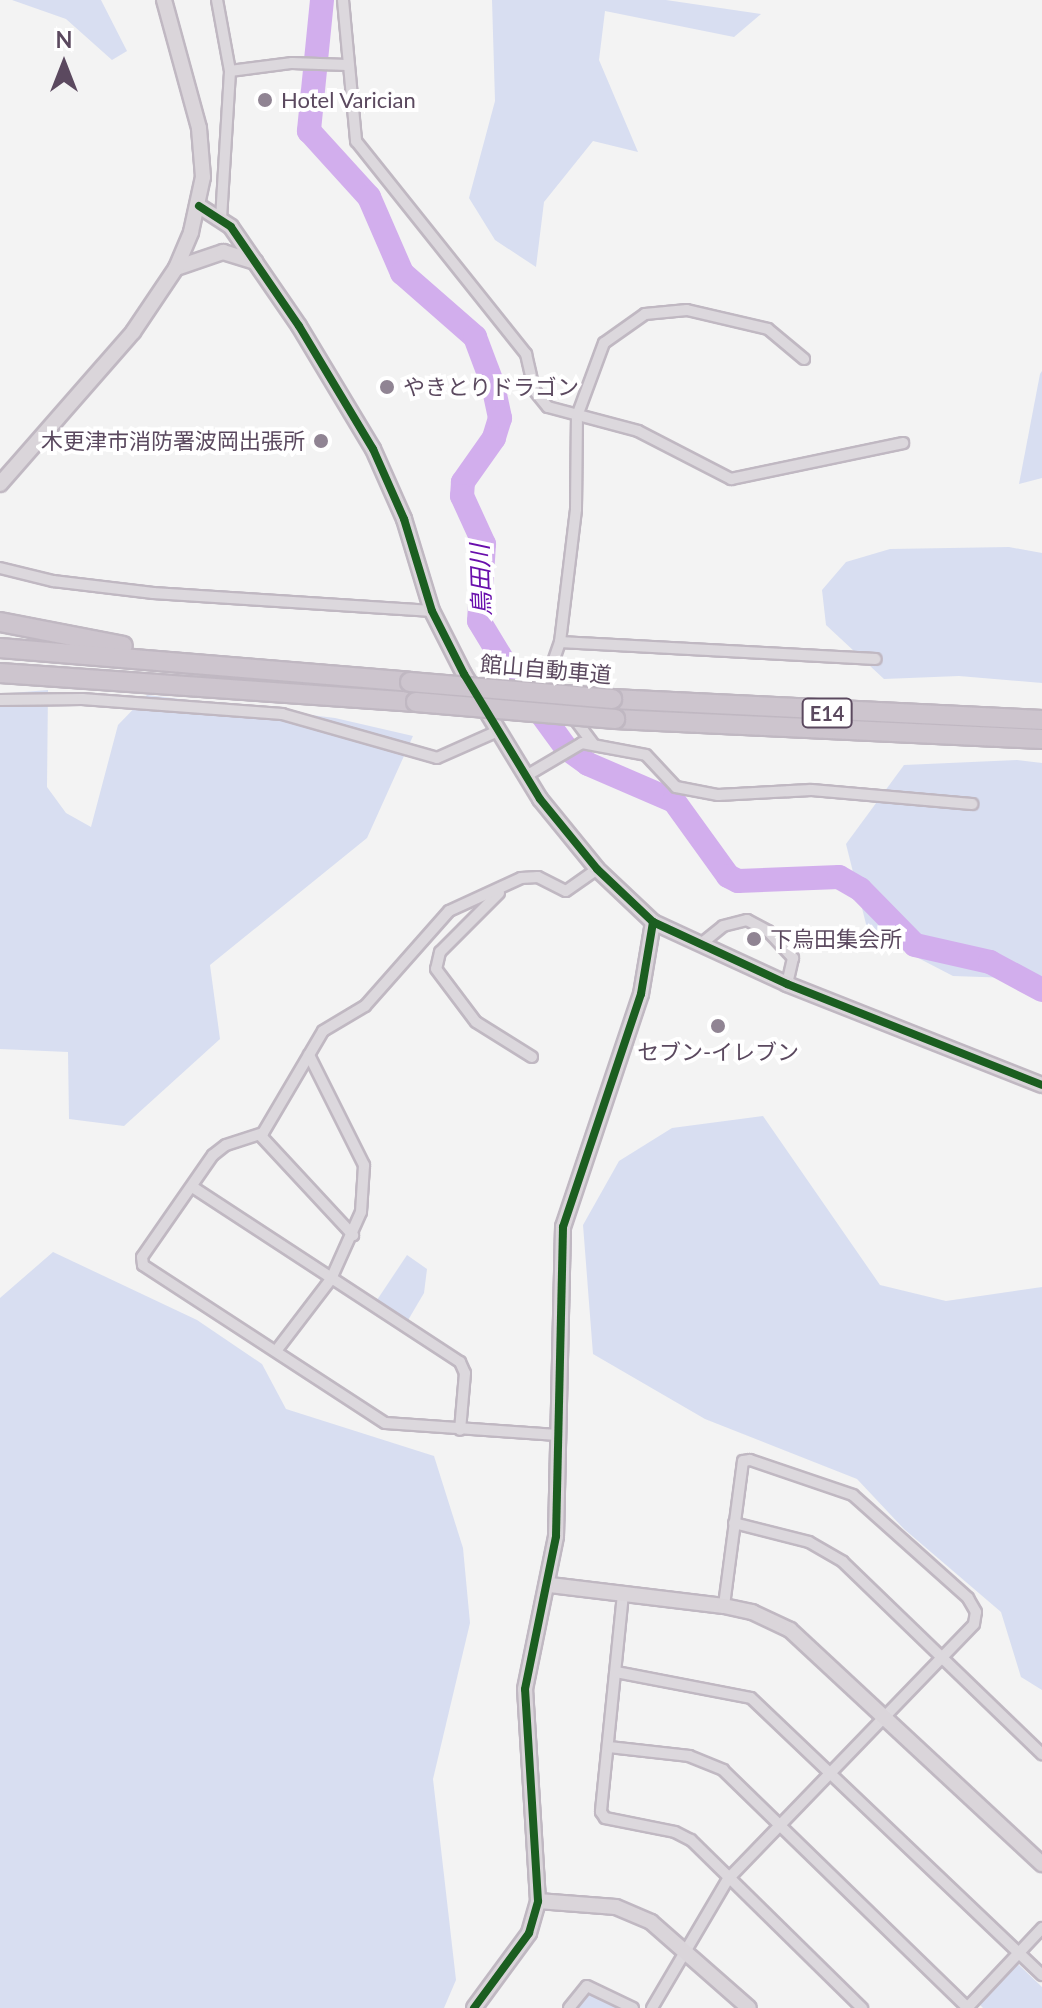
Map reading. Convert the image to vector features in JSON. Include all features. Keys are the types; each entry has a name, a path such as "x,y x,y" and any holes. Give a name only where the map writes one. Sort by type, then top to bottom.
{"highway":[{"path":"0,622 159,652 380,679"},
{"name":"館山自動車道","path":"0,648 612,699 1042,720"},
{"name":"館山自動車道","path":"0,676 416,702 615,719 1042,739"}],"street":[{"path":"0,484 133,332 176,268 199,206 199,128 164,0"},
{"path":"217,0 230,71 221,219"},
{"path":"343,0 343,64 354,131 363,154 526,354 541,398 548,407 638,431 731,479 903,443"},
{"path":"230,71 292,63 343,64"},
{"path":"199,206 221,219 257,262 373,449 404,519 432,611 526,776 597,869 653,922 787,984 1042,1085"},
{"path":"176,268 223,252 257,262"},
{"path":"594,745 552,678 560,642 576,509 577,416 604,343 625,324 663,309 709,312 768,329 804,359"},
{"path":"0,568 53,581 167,594 432,611"},
{"path":"560,642 876,659"},
{"path":"0,700 82,699 282,714 437,758 498,731"},
{"path":"526,776 582,743 646,755 676,787 718,795 811,790 972,804"},
{"path":"557,1435 385,1423 143,1265 171,1210 194,1188 226,1145 260,1135 323,1031 365,1006 449,911 499,891 521,878 538,877 566,891 597,869"},
{"path":"499,891 440,952 436,969 476,1022 532,1057"},
{"path":"701,944 723,926 747,920 768,931 793,958 787,984"},
{"path":"474,2008 529,1933 538,1901 525,1689 550,1585 563,1227 641,994 653,922"},
{"path":"276,1351 331,1279 361,1212 364,1165 309,1055"},
{"path":"260,1135 353,1235"},
{"path":"194,1188 460,1362 465,1373 460,1430"},
{"path":"652,2008 728,1879 974,1624 972,1605 853,1495 743,1461 724,1606"},
{"path":"734,1523 797,1538 843,1562 1042,1754"},
{"path":"550,1585 724,1606 752,1612 790,1630 1042,1864"},
{"path":"623,1594 601,1812 605,1818 675,1832 691,1840 862,2008"},
{"path":"616,1672 751,1698 1042,1975"},
{"path":"609,1747 689,1756 723,1770 967,2008 1042,1928"},
{"path":"538,1901 616,1907 651,1922 686,1947 749,2008"},
{"path":"569,2008 587,1986 633,2008"}],"shaded area":[{"path":"12,0 101,0 127,51 112,60 66,19"},
{"path":"492,0 666,0 761,14 734,37 605,11 599,60 638,152 593,141 544,202 536,267 495,240 469,198 495,101"},
{"path":"1042,371 1042,478 1019,484 1040,374"},
{"path":"1009,547 1042,553 1042,683 959,676 884,679 826,625 822,590 846,562 890,549"},
{"path":"48,690 47,787 66,813 91,827 118,725 147,695 335,718 413,736 367,838 210,965 220,1039 124,1126 69,1119 68,1052 0,1049 0,694"},
{"path":"1017,760 1042,763 1042,979 953,976 868,932 846,844 904,765"},
{"path":"763,1116 880,1285 946,1301 1042,1287 1042,1690 1021,1677 1001,1612 904,1529 857,1479 705,1419 593,1354 583,1225 619,1161 672,1128"},
{"path":"53,1252 197,1320 262,1364 286,1409 434,1456 463,1548 470,1623 433,1779 456,1980 444,2008 0,2008 0,1298"},
{"path":"407,1255 427,1269 424,1293 404,1327 373,1306"},
{"path":"1018,1964 1042,1987 1042,2008 983,2008 979,2004"},
{"path":"587,1986 632,2008 574,2008"}],"waterway":[{"name":"鳥田川","path":"322,0 309,131 369,197 402,273 475,337 493,385 500,418 494,438 463,482 462,496 484,544 479,621 507,667 566,748 588,764 674,801 728,876 738,881 839,877 860,889 915,945 990,962 1042,990"}],"cycle path":[{"path":"199,206 231,227 299,326 373,449 404,519 432,611 464,674 540,799 597,869 653,922 787,984 1042,1085"},
{"path":"474,2008 529,1933 538,1901 525,1689 556,1536 563,1227 641,994 653,922"}],"place":[{"name":"Hotel Varician","path":"265,100"},
{"name":"やきとりドラゴン","path":"387,387"},
{"name":"木更津市消防署波岡出張所","path":"321,441"},
{"name":"下烏田集会所","path":"754,939"},
{"name":"セブン-イレブン","path":"718,1026"}]}
